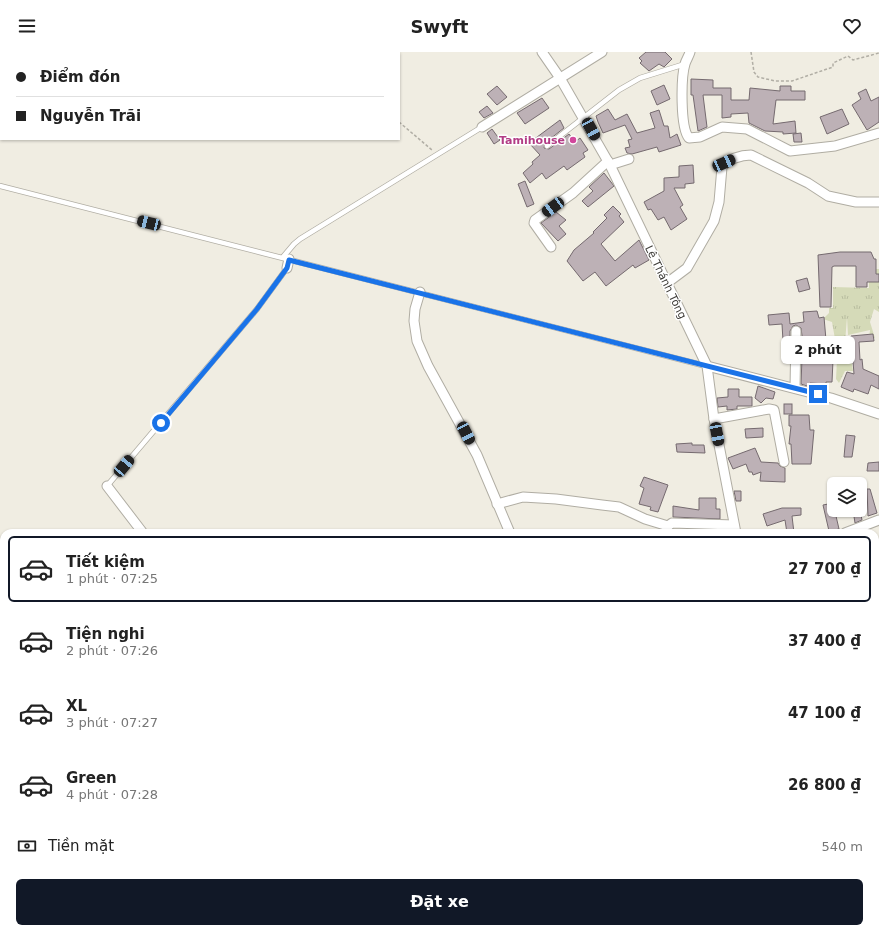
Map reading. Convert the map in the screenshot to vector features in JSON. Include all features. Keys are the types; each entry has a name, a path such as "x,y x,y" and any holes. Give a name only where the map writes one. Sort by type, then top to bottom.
{"street":[{"name":"Lê Thánh Tông","path":"542,52 584,116 609,163 706,366 714,419 735,529"},
{"path":"482,127 602,52"},
{"path":"690,52 685,64 683,101 686,134 689,138 700,137 722,127 747,129 790,151 835,146 879,133"},
{"path":"667,283 687,268 714,221 719,202 722,167 724,163 739,157 752,155 835,198 856,202 879,202"},
{"path":"551,247 534,223 535,220 573,193 609,163 629,159"},
{"path":"420,292 414,321 417,341 428,366 477,455 508,529"},
{"path":"795,388 796,331"},
{"path":"706,366 795,388 879,414"},
{"path":"714,419 769,409 774,410 784,462"},
{"path":"107,486 140,529"},
{"path":"497,504 523,497 619,507 665,529"},
{"path":"855,529 879,520"},
{"path":"668,529 672,523 735,529"},
{"path":"287,933 308,933"}],"lane":[{"path":"547,146 619,90 640,78 685,64"},
{"path":"107,486 257,309 286,262 294,244 436,154 482,127"},
{"path":"0,186 286,262 420,292 706,366"}],"path":[{"path":"751,52 754,72 758,77 775,81 792,81 833,67 833,63 848,56 853,60 879,53"},
{"path":"400,123 436,154"}],"green space":[{"path":"869,269 879,269 879,312 874,309 870,322 875,338 869,339 870,330 848,335 847,317 844,356 851,359 853,371 845,371 839,383 836,379 837,360 831,357 826,341 835,339 832,322 823,319 829,313 829,308 833,308 833,287 869,288"}],"building":[{"path":"646,52 665,52 672,59 664,67 659,64 649,71 640,63 642,61 639,58"},
{"path":"691,79 713,80 713,88 731,88 731,100 749,100 750,88 780,91 780,86 791,86 791,91 805,91 805,100 776,100 773,124 795,121 796,133 783,134 783,132 765,131 749,123 748,113 731,114 731,117 722,118 722,95 703,95 707,127 698,131 693,95 691,95"},
{"path":"664,85 670,99 657,105 651,91"},
{"path":"497,86 507,97 497,105 487,94"},
{"path":"866,89 871,101 879,97 879,122 867,130 852,105 861,99 858,93"},
{"path":"542,98 549,108 525,124 517,113"},
{"path":"487,106 493,113 484,118 479,112"},
{"path":"608,109 615,120 627,114 637,133 655,128 650,113 659,110 664,126 668,126 670,138 677,134 681,145 659,152 657,147 632,154 627,153 625,148 630,147 628,140 632,139 625,125 603,133 598,122 596,116"},
{"path":"842,109 849,124 827,134 820,117"},
{"path":"560,120 564,128 545,143 544,148 549,149 569,134 575,142 580,138 588,150 583,153 585,157 567,170 564,166 546,179 542,173 530,183 523,173 540,155 529,143"},
{"path":"492,129 500,140 494,144 487,133"},
{"path":"801,133 802,142 794,142 793,134"},
{"path":"693,165 694,183 685,184 685,188 674,188 683,205 680,207 687,219 671,230 664,217 658,220 651,209 648,210 644,202 664,191 664,178 679,177 679,166"},
{"path":"604,173 614,186 588,207 582,201 593,191 589,187"},
{"path":"525,181 534,204 527,207 518,184"},
{"path":"613,206 621,214 619,216 624,222 601,244 615,261 639,240 649,260 635,268 633,265 606,286 595,272 583,281 567,261 574,250 594,233 593,232 607,218 604,215"},
{"path":"556,212 566,220 559,226 566,234 558,241 541,223"},
{"path":"840,252 871,252 874,259 876,259 876,274 879,274 879,282 867,282 867,287 856,287 856,266 834,266 832,267 831,307 820,307 818,255"},
{"path":"807,278 810,289 799,292 796,281"},
{"path":"817,311 819,318 824,317 826,340 822,340 825,361 833,360 832,382 826,382 826,384 810,383 810,386 807,386 801,384 802,358 805,358 801,328 796,325 793,326 790,331 790,340 783,341 782,324 769,325 768,315 789,313 790,324 804,322 803,312"},
{"path":"873,334 874,341 859,342 860,360 862,359 863,369 879,376 879,389 871,385 868,394 854,389 853,392 841,387 847,372 854,374 851,336"},
{"path":"758,386 775,392 773,399 766,398 761,403 755,398"},
{"path":"728,389 739,389 739,397 752,397 752,406 737,406 737,409 727,410 727,406 718,407 717,398 728,397"},
{"path":"784,404 792,404 792,414 784,414"},
{"path":"789,415 809,415 810,430 814,430 811,464 792,464 791,444 789,444 791,426 789,426"},
{"path":"763,428 763,437 746,438 745,429"},
{"path":"846,435 855,436 852,457 844,457"},
{"path":"692,443 692,445 704,445 705,453 677,452 676,444"},
{"path":"755,448 761,462 778,463 780,466 785,468 785,482 760,481 761,472 753,475 752,472 749,472 746,464 733,469 728,458"},
{"path":"879,462 879,471 867,471 868,463"},
{"path":"644,477 668,485 658,512 650,510 651,507 639,504 644,488 640,486"},
{"path":"867,489 870,489 877,513 868,516"},
{"path":"734,491 741,491 741,501 736,501"},
{"path":"699,498 716,498 716,509 720,509 720,519 673,517 673,506 699,510"},
{"path":"827,504 827,517 836,517 839,529 829,529 823,505"},
{"path":"782,508 801,508 801,515 792,516 794,529 786,529 785,520 767,526 763,514"},
{"path":"854,517 861,517 862,520 855,523"}],"place":[{"name":"Tamihouse","path":"573,140"}],"route":[{"path":"161,423 257,309 287,268 289,260 818,394"}]}
